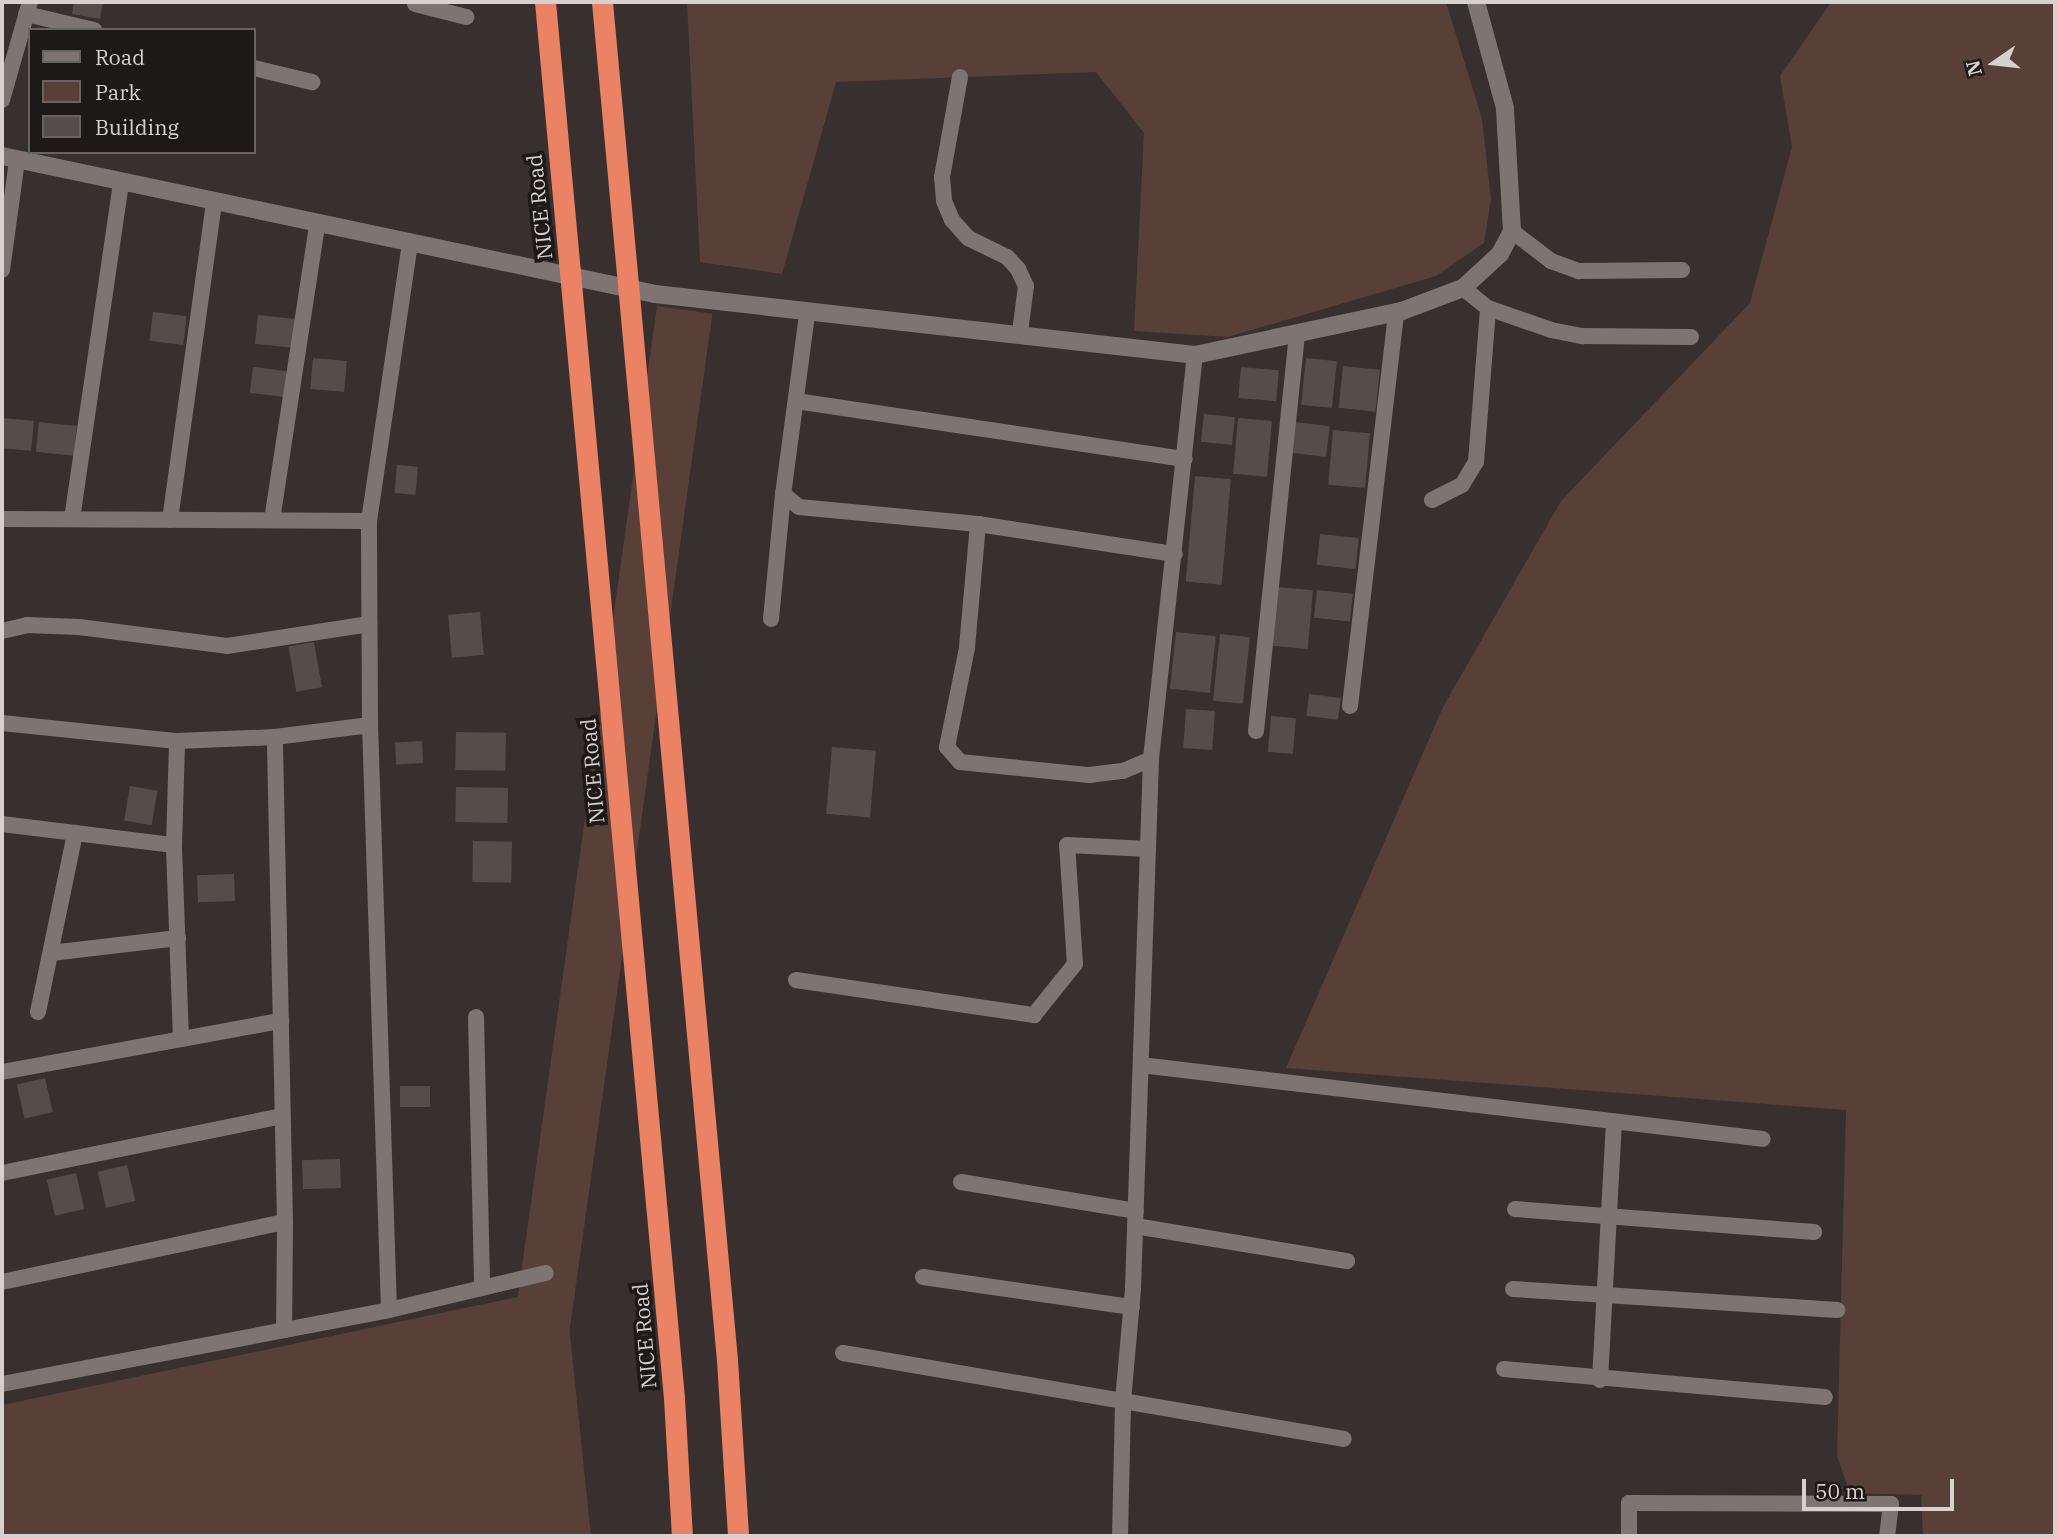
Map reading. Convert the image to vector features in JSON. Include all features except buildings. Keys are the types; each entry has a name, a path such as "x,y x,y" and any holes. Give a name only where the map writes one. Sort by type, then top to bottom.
{"highway":[{"name":"NICE Road","path":"545,2 674,1398 682,1536"},
{"path":"602,2 727,1360 738,1536"}],"street":[{"path":"2,270 10,158 528,270 655,294 807,314 1020,332 1195,355 1396,312 1463,288 1484,273 1512,231 1505,108 1476,2"},
{"path":"411,3 466,17"},
{"path":"2,100 28,8 88,28"},
{"path":"256,68 312,82"},
{"path":"960,77 942,177 944,201 952,220 968,238 1006,257 1018,269 1026,286 1020,332"},
{"path":"72,519 121,182"},
{"path":"170,520 214,202"},
{"path":"272,520 317,225"},
{"path":"1512,231 1551,261 1579,271 1682,271"},
{"path":"389,1310 370,725 369,521 410,244"},
{"path":"1463,288 1488,308 1526,325 1583,336 1691,337"},
{"path":"1432,500 1462,485 1476,462 1488,308"},
{"path":"1350,706 1396,312"},
{"path":"771,619 783,494 807,314"},
{"path":"1256,731 1297,335"},
{"path":"1120,1536 1123,1401 1132,1307 1151,759 1195,355"},
{"path":"796,401 1185,459"},
{"path":"783,494 799,507 978,524 1175,554"},
{"path":"2,519 369,521"},
{"path":"978,524 967,648 947,747 960,762 1089,775 1123,771 1151,759"},
{"path":"2,631 27,625 79,627 227,646 369,624"},
{"path":"2,723 177,741 275,737 370,725"},
{"path":"275,737 285,1222 284,1330"},
{"path":"177,741 174,845 181,1038"},
{"path":"2,824 174,845"},
{"path":"38,1012 75,833"},
{"path":"796,980 1034,1015 1075,964 1068,845 1148,849"},
{"path":"51,953 178,939"},
{"path":"476,1017 482,1288"},
{"path":"2,1072 281,1021"},
{"path":"1141,1065 1763,1139"},
{"path":"2,1172 282,1116"},
{"path":"1600,1380 1614,1121"},
{"path":"961,1182 1347,1261"},
{"path":"1515,1209 1814,1232"},
{"path":"2,1282 285,1222"},
{"path":"2,1384 389,1310 546,1273"},
{"path":"923,1277 1132,1307"},
{"path":"1513,1289 1837,1310"},
{"path":"843,1353 1344,1438"},
{"path":"1504,1369 1600,1380 1825,1397"},
{"path":"1629,1536 1629,1503 1891,1504 1887,1536"}],"green space":[{"path":"687,2 1446,2 1482,119 1491,199 1484,243 1436,276 1228,337 1134,331 1144,133 1096,72 836,82 782,274 700,262"},
{"path":"1831,2 2055,2 2055,1536 1923,1536 1921,1495 1850,1493 1837,1456 1846,1110 1286,1068 1443,707 1561,501 1750,303 1792,147 1780,76"},
{"path":"657,306 712,314 551,1465 495,1458"},
{"path":"565,1287 591,1536 2,1536 2,1405"}]}
